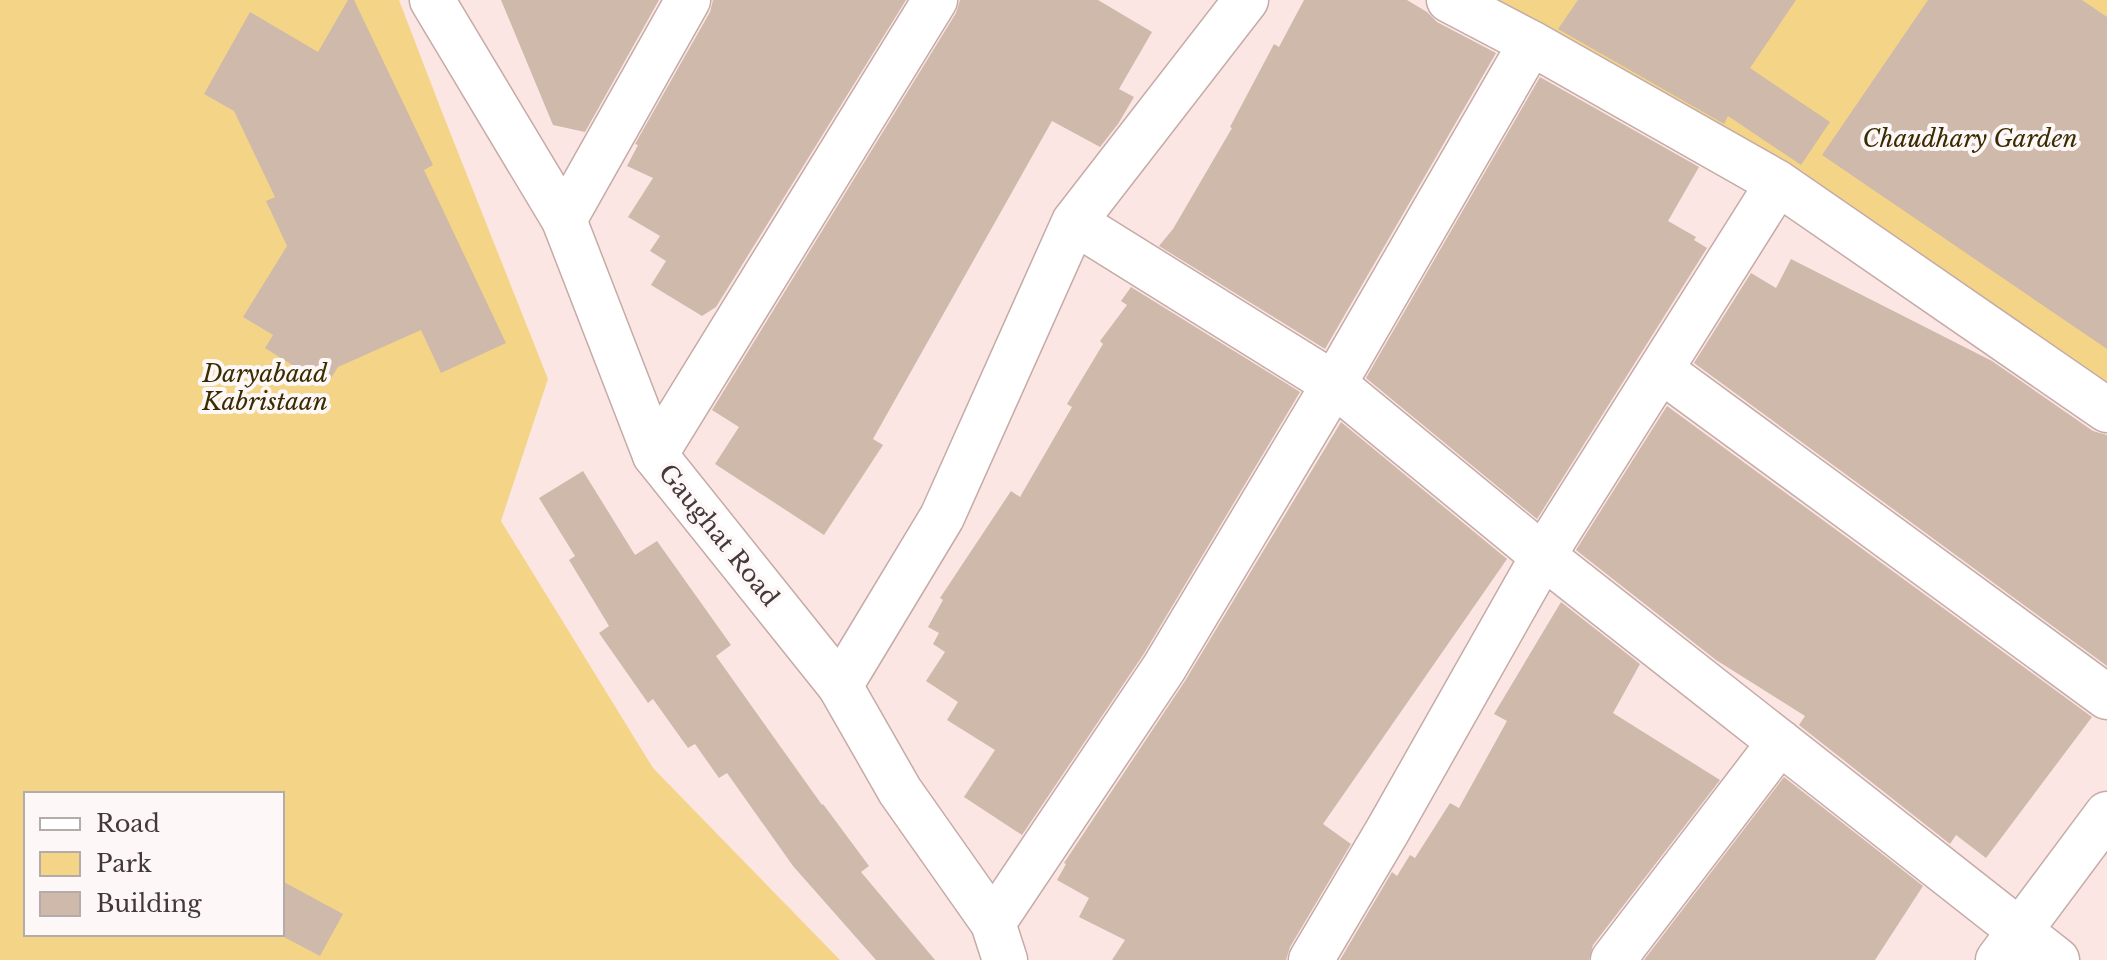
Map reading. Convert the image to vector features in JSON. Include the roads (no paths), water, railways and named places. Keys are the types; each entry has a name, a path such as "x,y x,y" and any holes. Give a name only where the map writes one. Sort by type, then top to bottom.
{"street":[{"name":"Gaughat Road","path":"432,0 564,220 655,455 840,686 900,791 999,942"},
{"path":"564,220 688,0"},
{"path":"655,455 935,0"},
{"path":"840,686 942,517 1074,222 1246,0"},
{"path":"1449,0 1778,183 2107,410"},
{"path":"999,942 1334,384 1531,43"},
{"path":"1311,960 1543,556 1778,183"},
{"path":"1074,222 1334,384 1543,556 1780,742 2009,945 2057,960"},
{"path":"1661,370 2107,697"},
{"path":"1613,960 1780,742"},
{"path":"2009,945 2107,814"}],"park label":[{"name":"Chaudhary Garden","path":"1970,138"},
{"name":"Daryabaad Kabristaan","path":"265,387"}]}
